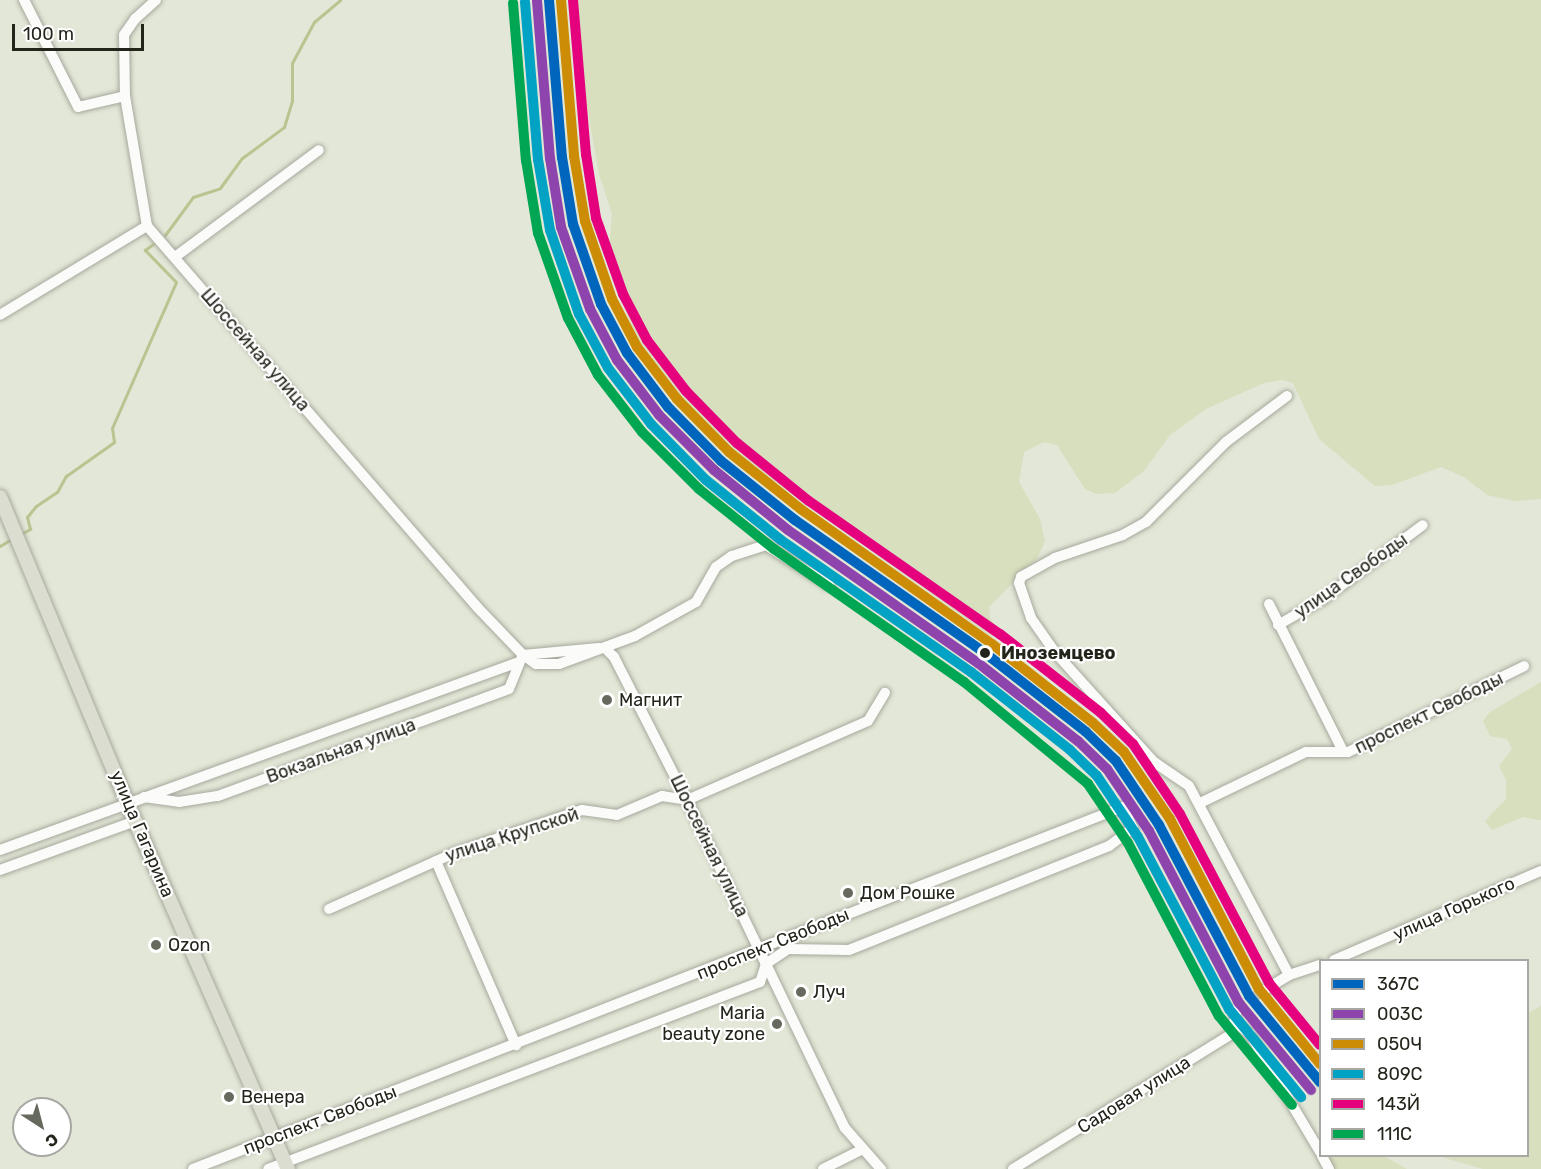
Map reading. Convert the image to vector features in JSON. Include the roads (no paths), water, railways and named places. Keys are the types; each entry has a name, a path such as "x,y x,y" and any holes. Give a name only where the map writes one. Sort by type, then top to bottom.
{"main road":[{"name":"улица Гагарина","path":"0,497 135,821 287,1166"}],"street":[{"path":"24,0 78,107 125,96"},
{"path":"0,315 147,226 125,96 124,35 135,19 156,0"},
{"path":"175,257 319,150"},
{"name":"Шоссейная улица","path":"147,226 520,659"},
{"path":"1287,396 1226,442 1146,522 1123,535 1055,558 1021,577 1020,592 1031,618 1053,650 1154,762 1189,786 1289,975"},
{"name":"улица Свободы","path":"1278,626 1323,599 1423,525"},
{"path":"520,659 546,666 605,648 696,602 716,567 732,556 766,545 829,585"},
{"name":"улица Свободы","path":"1269,604 1278,626 1313,687 1343,752"},
{"name":"Шоссейная улица","path":"605,648 614,657 687,800 845,1128 881,1169"},
{"name":"Вокзальная улица","path":"144,797 179,802 218,796 509,688 520,659"},
{"name":"Вокзальная улица","path":"0,850 129,805 144,797 520,659"},
{"name":"проспект Свободы","path":"1200,803 1306,752 1343,752 1400,728 1524,666"},
{"name":"улица Крупской","path":"329,909 436,861 582,810 616,815 662,796 687,800 868,721 885,693"},
{"name":"проспект Свободы","path":"193,1169 1123,807 1133,828 1109,846 849,950 788,949 766,964 760,982 287,1166 270,1169"},
{"path":"0,870 135,821"},
{"path":"436,861 516,1045"},
{"name":"улица Горького","path":"1336,959 1541,871"},
{"path":"1266,989 1289,975 1319,965"},
{"name":"Садовая улица","path":"1013,1169 1232,1034 1237,1008"},
{"path":"1234,1022 1250,1034 1319,1151"},
{"path":"823,1169 863,1149"}],"waterway":[{"path":"165,235 193,197 220,188 242,158 284,127 292,101 292,63 314,22 340,0"},
{"path":"19,535 30,529 27,517 36,506 57,492 66,476 114,442 112,428 176,282 145,250 153,244"},
{"path":"0,546 13,538"}],"tunnel":[{"path":"1237,1008 1266,989"}],"place":[{"name":"Иноземцево","path":"985,653"},
{"name":"Магнит","path":"607,700"},
{"name":"Дом Рошке","path":"848,893"},
{"name":"Ozon","path":"156,945"},
{"name":"Луч","path":"801,992"},
{"name":"Maria beauty zone","path":"777,1024"},
{"name":"Венера","path":"229,1097"}]}
